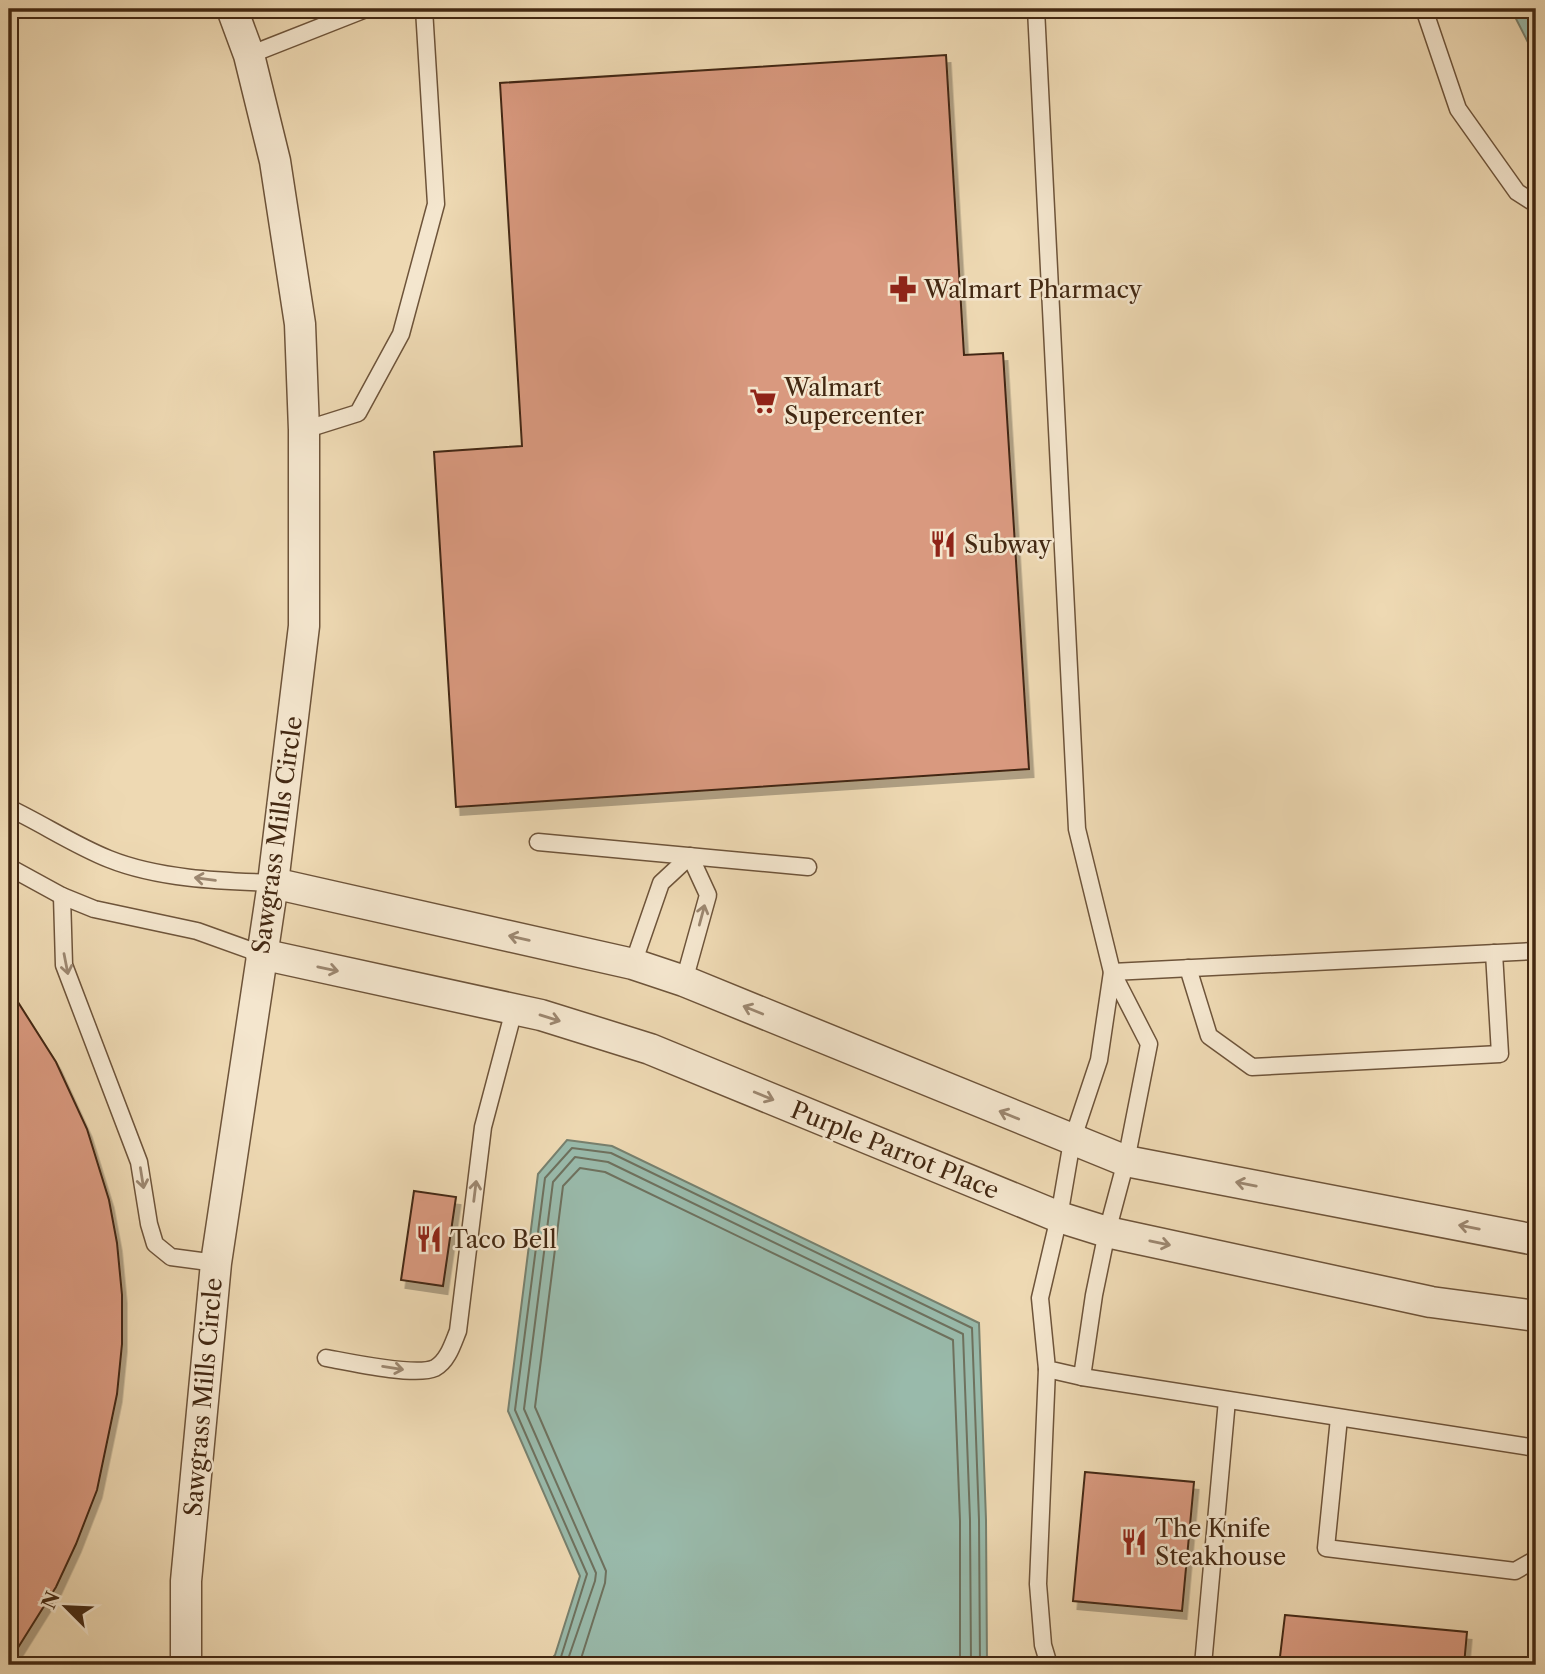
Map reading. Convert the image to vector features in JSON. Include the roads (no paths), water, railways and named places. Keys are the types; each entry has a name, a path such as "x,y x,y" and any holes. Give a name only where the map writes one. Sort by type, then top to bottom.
{"street":[{"name":"Sawgrass Mills Circle","path":"186,1665 186,1581 216,1263 273,883 304,626 304,430 298,311 275,161 249,55 232,9"},
{"path":"273,883 634,964 684,981 1126,1161 1536,1240"},
{"name":"Purple Parrot Place","path":"261,954 541,1015 650,1049 1059,1217 1107,1232 1431,1301 1536,1316"}],"lane":[{"path":"249,55 345,13 366,9"},
{"path":"304,430 359,413 401,334 436,204 424,9"},
{"path":"1037,9 1077,830 1112,972 1149,1044 1126,1161 1107,1232 1082,1377"},
{"path":"1424,9 1458,109 1517,192 1536,204"},
{"path":"9,808 110,860 206,880 273,883"},
{"path":"538,842 808,867"},
{"path":"634,964 661,883 690,856"},
{"path":"684,981 708,895 690,856"},
{"path":"9,867 62,896 94,909 197,931 261,954"},
{"path":"62,896 64,965 139,1162 155,1244 171,1257 216,1263"},
{"path":"1112,972 1536,951"},
{"path":"1188,968 1209,1036 1252,1066 1404,1059 1500,1054 1494,953"},
{"path":"1049,1665 1043,1645 1038,1584 1047,1370 1040,1298 1059,1217 1072,1141 1099,1060 1112,972"},
{"path":"326,1358 414,1371 435,1368 447,1356 458,1331 483,1127 514,1010"},
{"path":"1047,1370 1536,1448"},
{"path":"1203,1665 1227,1400"},
{"path":"1339,1418 1326,1548 1516,1571 1536,1559"}],"water":[{"path":"1511,9 1536,9 1536,58"},
{"path":"567,1140 612,1146 979,1323 986,1520 987,1665 546,1665 555,1655 580,1576 508,1411 538,1174"}],"place":[{"name":"Walmart Pharmacy","path":"903,289"},
{"name":"Walmart Supercenter","path":"763,401"},
{"name":"Subway","path":"943,544"},
{"name":"Taco Bell","path":"429,1239"},
{"name":"The Knife Steakhouse","path":"1134,1542"}]}
